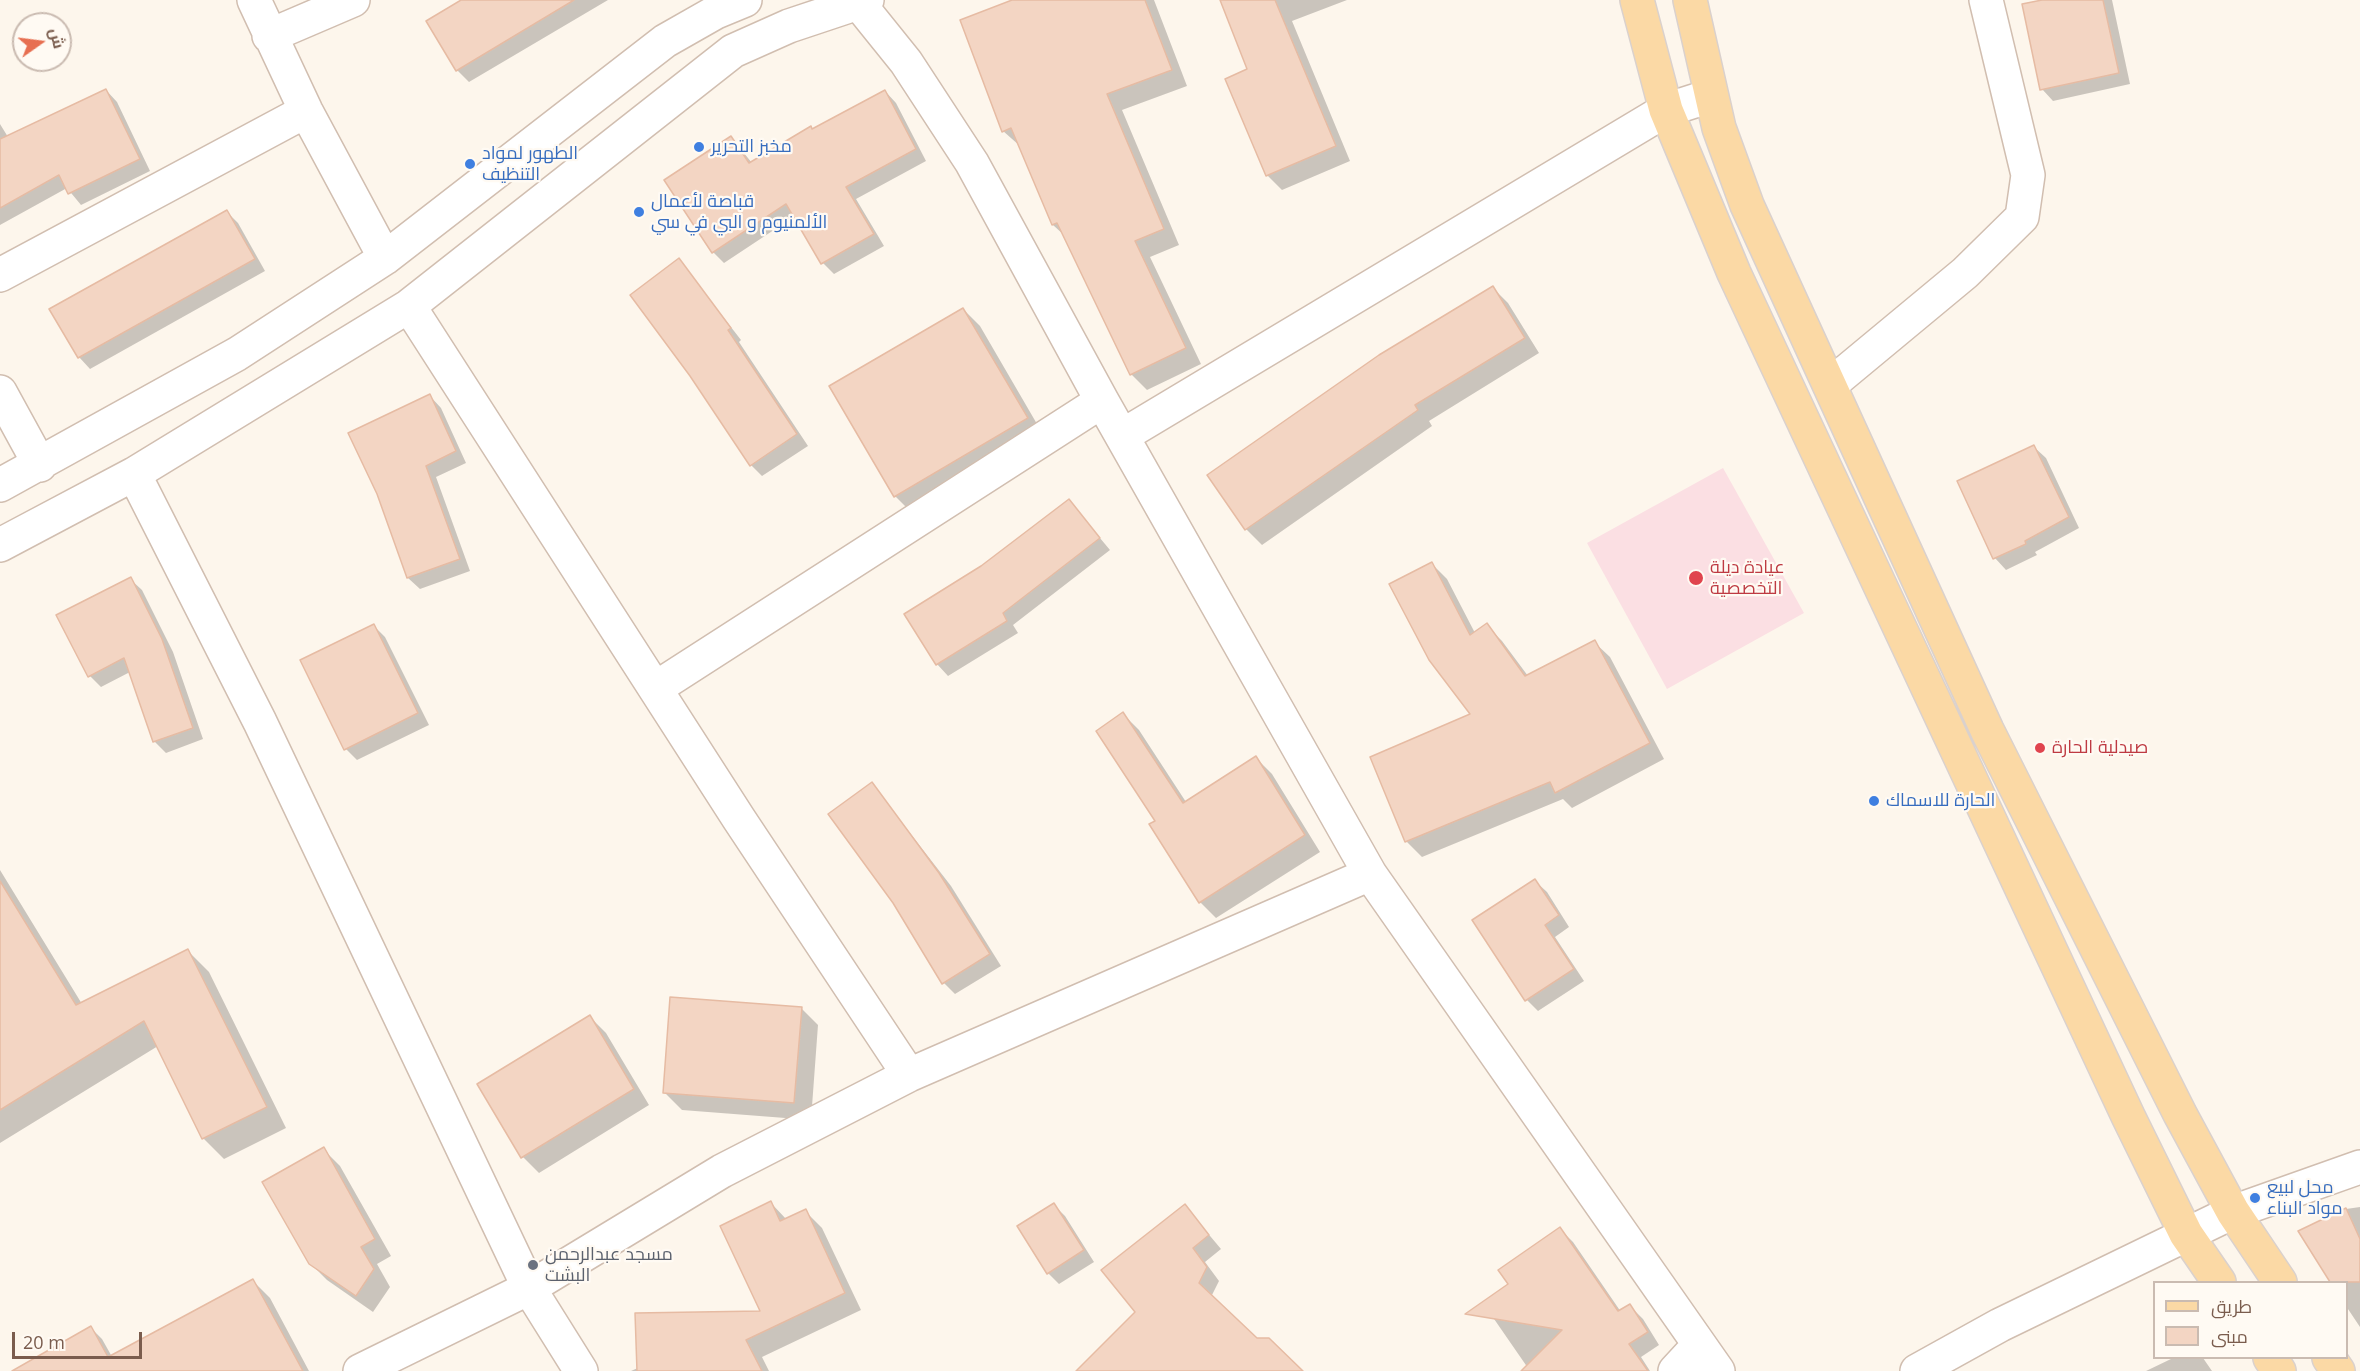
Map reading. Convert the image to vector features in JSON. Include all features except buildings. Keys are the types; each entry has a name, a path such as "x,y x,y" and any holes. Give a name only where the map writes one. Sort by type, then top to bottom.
{"main road":[{"path":"1637,0 1666,110 1734,273 2054,959 2186,1234 2218,1281"},
{"path":"1690,0 1710,96 1747,205 1987,730 2180,1114 2233,1212 2279,1281"}],"street":[{"path":"254,0 306,111 386,258"},
{"path":"269,36 354,0"},
{"path":"0,485 40,465 237,354 386,258 665,41 716,12 745,0"},
{"path":"1830,385 1965,273 2022,217 2028,176 1986,0"},
{"path":"0,545 134,474 409,306 733,51 789,26 861,1 906,62 972,163 1102,401 1370,874 1718,1371"},
{"path":"1122,436 1666,110 1710,96"},
{"path":"0,276 306,111"},
{"path":"409,306 746,829 909,1075"},
{"path":"0,392 40,465"},
{"path":"656,688 1102,401"},
{"path":"134,474 260,722 529,1288 581,1371"},
{"path":"360,1371 529,1288 722,1171 909,1075 1370,874"},
{"path":"1917,1371 2000,1325 2233,1212 2360,1167"},
{"path":"1675,1371 1699,1345"}],"shaded area":[{"name":"عيادة ديلة التخصصية","path":"1723,468 1804,613 1667,689 1587,543"}],"place":[{"name":"مخبز التحرير","path":"699,147"},
{"name":"الطهور لمواد التنظيف","path":"470,164"},
{"name":"قباصة لأعمال الألمنيوم و البي في سي","path":"639,212"},
{"name":"عيادة ديلة التخصصية","path":"1696,578"},
{"name":"صيدلية الحارة","path":"2040,748"},
{"name":"الحارة للاسماك","path":"1874,801"},
{"name":"محل لبيع مواد البناء","path":"2255,1198"},
{"name":"مسجد عبدالرحمن البشت","path":"533,1265"}]}
